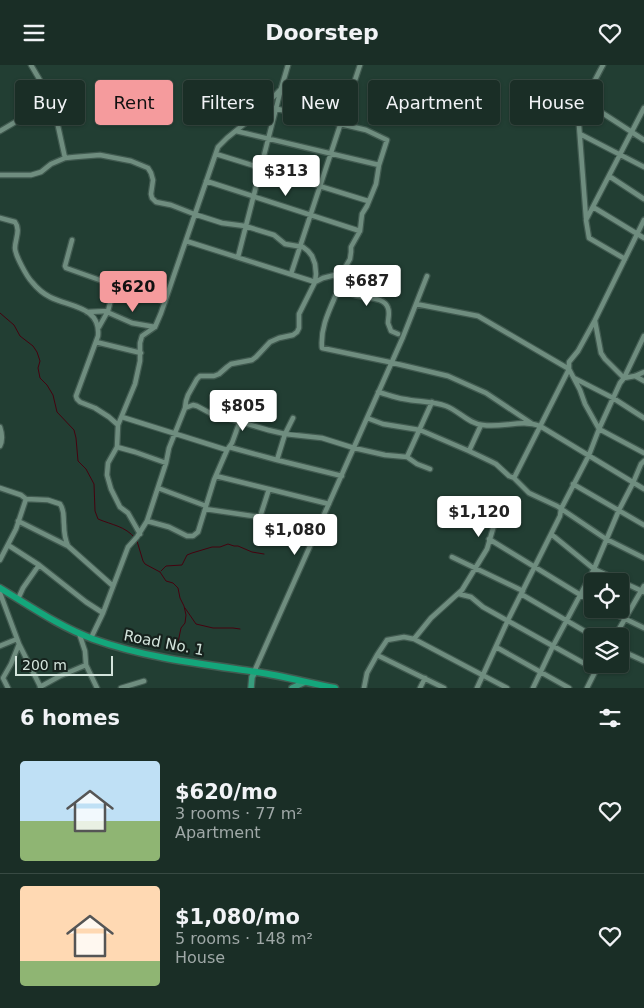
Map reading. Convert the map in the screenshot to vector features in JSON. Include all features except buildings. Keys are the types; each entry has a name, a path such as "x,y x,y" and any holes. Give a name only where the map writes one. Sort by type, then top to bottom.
{"highway":[{"name":"Road No. 1","path":"0,591 79,633 122,649 335,688"}],"main road":[{"path":"251,688 252,677 255,672"},
{"path":"292,688 305,682"}],"street":[{"path":"31,65 40,80"},
{"path":"273,98 281,89 288,65"},
{"path":"238,257 288,65"},
{"path":"355,80 360,65"},
{"path":"595,80 603,65"},
{"path":"273,108 283,111"},
{"path":"586,220 644,108"},
{"path":"603,113 644,140"},
{"path":"0,131 15,122"},
{"path":"58,125 65,158"},
{"path":"140,534 128,513 120,507 111,489 107,475 108,463 117,447 118,425 140,361 142,336 154,327 161,313 218,147 243,125"},
{"path":"291,274 341,125"},
{"path":"186,241 315,282 339,274 350,259 350,247 360,231 362,213 376,184 379,165 388,140 345,125"},
{"path":"579,125 589,238 624,259"},
{"path":"236,131 379,165"},
{"path":"580,134 644,167"},
{"path":"216,154 368,201"},
{"path":"0,175 30,175 41,172 65,158 100,155 131,161 148,168 152,180 150,194 156,202 171,205 222,223 274,235 285,244 303,247 312,256 316,274 315,282 299,314 299,328 297,332 270,342 252,359 231,364 214,376 200,376 197,379 188,395 185,408 169,448 147,521 140,534 128,547 103,613 91,638"},
{"path":"609,176 644,199"},
{"path":"206,181 360,231"},
{"path":"593,207 644,239"},
{"path":"0,218 15,222 18,226 16,253 32,282 49,297 76,306 93,316 99,327"},
{"path":"514,478 569,369 569,363 578,351 595,319 644,220"},
{"path":"72,240 66,268 113,286 130,289 165,302"},
{"path":"343,271 349,291 359,296 379,300 388,306 388,322 391,331 398,334"},
{"path":"255,672 342,476 427,277"},
{"path":"113,286 114,289 108,311 99,327 98,337 76,396 80,402 102,412 118,425"},
{"path":"338,290 322,328 322,348 448,376 486,393 531,423 540,426 644,489"},
{"path":"416,304 478,316 569,369 599,429 644,453"},
{"path":"86,312 108,311 132,323 154,327"},
{"path":"595,319 601,353 624,378"},
{"path":"477,688 508,620 560,516 561,509 573,484 589,455 599,429 644,335"},
{"path":"96,342 141,353"},
{"path":"624,378 644,372"},
{"path":"635,376 644,381"},
{"path":"574,378 614,397 644,418"},
{"path":"378,392 404,399 444,405 468,420 481,425 500,426 531,423"},
{"path":"407,457 432,402"},
{"path":"185,408 193,405 210,413 268,430 322,438 385,455 407,457 417,464 430,469"},
{"path":"122,417 228,449 342,476"},
{"path":"277,461 285,434 293,418"},
{"path":"367,418 383,424 420,430 496,464 529,493 557,506 606,539 644,559"},
{"path":"147,521 169,527 187,536 193,536 198,532 216,476 240,421"},
{"path":"469,451 481,425"},
{"path":"0,427 2,443 0,446"},
{"path":"117,447 166,463"},
{"path":"534,688 553,646 594,569 619,510 644,461"},
{"path":"216,476 329,504"},
{"path":"573,484 644,525"},
{"path":"0,488 26,499 48,500 60,504 64,512 64,533 68,546"},
{"path":"158,488 206,507 260,517 316,532"},
{"path":"260,517 269,489"},
{"path":"0,560 16,529 26,499"},
{"path":"414,639 431,618 460,594 486,549 497,515"},
{"path":"18,521 68,546 113,586"},
{"path":"551,534 594,569 643,592"},
{"path":"489,539 584,597"},
{"path":"8,545 39,565 103,613"},
{"path":"452,557 522,592 584,630"},
{"path":"18,599 23,588 39,565"},
{"path":"620,628 643,592 644,586"},
{"path":"0,591 18,641 41,687 60,676 86,665"},
{"path":"460,594 471,597 483,607 584,663"},
{"path":"621,618 644,628"},
{"path":"79,633 85,651 86,665 97,688"},
{"path":"364,688 367,673 387,641 404,637 414,639 507,688"},
{"path":"0,646 18,641"},
{"path":"8,688 2,679 11,664 18,641"},
{"path":"496,647 569,688"},
{"path":"629,654 644,661"},
{"path":"377,655 444,688"},
{"path":"587,688 594,673"},
{"path":"420,688 426,678"},
{"path":"120,688 144,681"}],"waterway":[{"path":"0,313 14,325 20,336 33,346 37,352 40,361 38,368 40,378 53,395 57,412 74,430 78,461 86,469 94,484 95,511 98,519 123,528 135,538"},
{"path":"137,541 145,564 160,572 166,581 173,583 178,588 186,615 176,652"},
{"path":"161,571 166,566 182,565 187,555 228,544 264,554"},
{"path":"185,608 196,624 213,628 240,629"}]}
